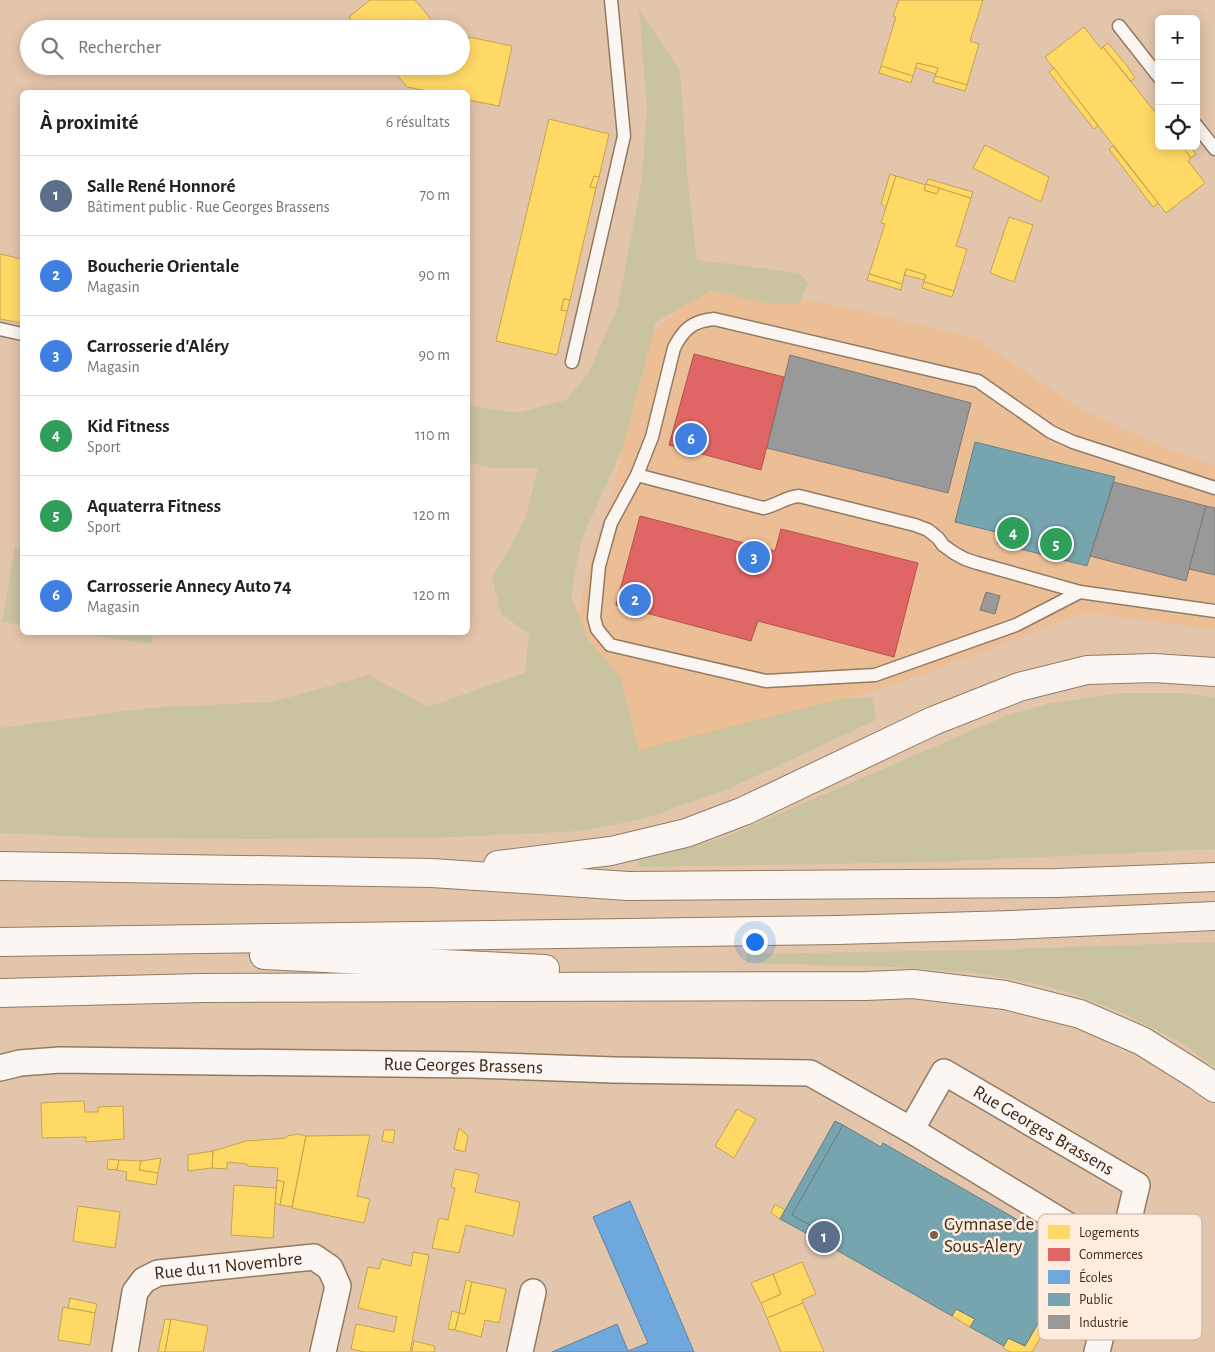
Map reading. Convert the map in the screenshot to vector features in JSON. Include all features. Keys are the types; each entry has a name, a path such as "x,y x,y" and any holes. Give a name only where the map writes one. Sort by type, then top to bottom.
{"highway":[{"path":"432,873 611,852 686,833 744,812 933,721 1019,687 1087,670 1154,668 1215,672"},
{"path":"0,866 432,873 628,886 1058,883 1215,877"},
{"path":"4,942 857,929 1012,925 1215,916"},
{"path":"4,942 866,986"},
{"path":"0,993 212,988 866,986 913,984 1005,995 1080,1014 1142,1041 1215,1088"}],"street":[{"name":"Rue Georges Brassens","path":"0,1068 20,1063 60,1060 810,1073 911,1130 1050,1214"},
{"name":"Rue Georges Brassens","path":"911,1130 944,1072 1137,1185 1130,1214"},
{"name":"Rue du 11 Novembre","path":"125,1352 135,1292 144,1280 158,1273 314,1257 330,1268 338,1286 323,1352"},
{"path":"520,1352 533,1292"}],"lane":[{"path":"572,362 624,136 611,0"},
{"path":"1119,26 1155,72"},
{"path":"1200,130 1215,149"},
{"path":"1080,592 1016,625 875,675 766,680 610,646 597,629 594,618 600,566 612,524 637,475 652,438 674,348 681,335 689,327 704,320 714,319 978,381 1051,432 1073,442 1215,488"},
{"path":"0,329 20,334"},
{"path":"637,475 763,508 791,497 799,496 915,524 928,530 944,545 965,559 1080,592 1215,611"}],"shaded area":[{"path":"639,9 680,71 688,184 697,260 799,273 808,283 799,304 768,304 712,290 656,322 622,450 581,540 571,597 589,641 621,678 639,750 841,699 872,697 876,720 728,789 643,819 581,831 454,837 266,839 112,838 0,833 0,728 148,708 272,702 369,675 428,707 525,673 529,634 501,614 492,578 525,520 538,468 489,468 470,463 470,405 518,413 566,400 588,374 618,306 642,179 647,109"},
{"path":"723,288 757,291 848,308 978,339 1075,406 1170,450 1215,465 1215,630 1098,614 1077,615 913,678 870,692 636,754 561,695 592,553 596,539 605,525 609,511 647,339 688,302 707,291"},
{"path":"15,548 20,549 20,625 2,622"},
{"path":"87,635 153,635 152,644"},
{"path":"1122,693 1186,693 1215,698 1215,849 934,862 639,867 639,860 728,836 1008,715 1052,703"},
{"path":"1215,942 1215,1067 1180,1042 1125,1014 1071,993 1033,983 977,973 894,967 747,963 746,954 987,950"}],"building: Logements":[{"path":"370,0 415,0 432,20 352,20 349,17"},
{"path":"899,0 983,0 970,41 979,44 967,85 935,76 938,68 917,63 913,76 881,66 896,17 893,16"},
{"path":"1084,27 1101,49 1103,47 1155,112 1155,150 1185,150 1191,158 1188,161 1205,183 1166,213 1045,57"},
{"path":"470,37 512,46 499,106 470,100 470,90 423,90 407,87 397,75 470,75"},
{"path":"1108,43 1135,78 1131,81 1103,47"},
{"path":"917,63 938,68 936,74 916,68"},
{"path":"881,66 913,76 911,83 879,73"},
{"path":"1054,68 1098,126 1094,129 1049,72"},
{"path":"935,76 967,85 965,91 933,82"},
{"path":"549,119 609,134 599,177 594,176 590,187 596,188 570,300 564,299 561,310 567,311 557,355 496,341"},
{"path":"985,145 1049,177 1041,202 973,168"},
{"path":"1113,146 1158,203 1153,207 1109,149"},
{"path":"1185,150 1192,150 1196,154 1191,158"},
{"path":"890,174 896,176 886,207 881,204"},
{"path":"594,176 599,177 596,188 590,187"},
{"path":"896,176 926,185 924,190 937,194 939,188 971,198 956,246 967,249 954,291 924,282 926,275 906,269 902,284 869,274 885,224 881,223"},
{"path":"928,179 973,192 971,198 926,184"},
{"path":"926,184 939,188 937,194 924,190"},
{"path":"1009,217 1033,225 1014,282 990,273"},
{"path":"0,254 20,259 20,323 0,319"},
{"path":"906,269 926,275 924,280 905,275"},
{"path":"869,274 902,284 901,290 867,280"},
{"path":"924,282 954,291 952,297 922,288"},
{"path":"564,299 570,300 567,311 561,310"},
{"path":"84,1101 85,1112 98,1112 98,1107 123,1106 124,1139 86,1142 86,1137 42,1138 41,1103"},
{"path":"737,1109 756,1119 734,1158 715,1146"},
{"path":"459,1128 468,1136 465,1152 454,1149"},
{"path":"384,1130 395,1130 393,1143 382,1141"},
{"path":"298,1134 306,1136 292,1207 280,1205 284,1182 277,1180 278,1168 247,1166 247,1164 227,1162 227,1169 212,1168 213,1151 246,1141 286,1138 287,1136"},
{"path":"370,1135 357,1196 370,1199 364,1223 292,1208 306,1136"},
{"path":"213,1151 212,1168 188,1171 188,1155"},
{"path":"161,1158 158,1173 139,1170 141,1161"},
{"path":"108,1159 119,1160 117,1170 107,1169"},
{"path":"119,1160 141,1161 139,1170 158,1173 156,1185 126,1180 127,1172 117,1170"},
{"path":"455,1169 479,1174 475,1192 520,1202 513,1236 466,1225 459,1253 432,1248 439,1218 448,1220 455,1188 451,1187"},
{"path":"277,1180 284,1182 280,1205 275,1203"},
{"path":"234,1185 276,1188 273,1238 231,1235"},
{"path":"775,1204 785,1210 780,1219 771,1213"},
{"path":"78,1206 120,1212 115,1248 73,1241"},
{"path":"413,1252 429,1255 410,1352 365,1352 351,1349 356,1324 394,1332 397,1317 358,1308 368,1267 379,1269 382,1259 411,1266"},
{"path":"802,1262 816,1294 802,1300 803,1303 767,1318 761,1303 781,1294 773,1274"},
{"path":"773,1274 781,1294 761,1303 751,1283"},
{"path":"466,1280 472,1282 465,1314 459,1313"},
{"path":"472,1282 506,1289 499,1323 485,1320 481,1337 455,1330 459,1313 465,1314"},
{"path":"70,1298 97,1304 95,1313 68,1308"},
{"path":"803,1303 824,1352 781,1352 767,1318"},
{"path":"63,1307 95,1313 90,1345 58,1340"},
{"path":"956,1309 975,1319 970,1327 952,1316"},
{"path":"452,1311 459,1313 455,1330 448,1329"},
{"path":"165,1319 171,1320 165,1352 158,1352"},
{"path":"171,1319 208,1326 203,1352 165,1352"},
{"path":"1038,1323 1039,1340 1032,1352 1010,1352 1003,1348 1008,1338 1025,1346"},
{"path":"414,1341 435,1346 434,1352 412,1352"}],"building: Commerces":[{"path":"694,354 784,377 761,470 669,445"},
{"path":"640,516 775,551 781,529 918,563 894,657 758,621 751,641 616,605"}],"building: Écoles":[{"path":"630,1201 694,1352 552,1352 617,1324 628,1351 648,1343 593,1217"}],"building: Public":[{"path":"975,442 1115,477 1087,566 997,543 1000,533 955,522"},
{"path":"835,1121 843,1125 792,1215 830,1236 826,1244 780,1219"},
{"name":"Gymnase de Sous-Alery","path":"843,1125 881,1147 883,1143 1038,1231 1038,1323 1025,1346 1008,1338 1004,1346 970,1327 975,1319 956,1309 952,1316 826,1244 830,1236 792,1215"}],"building: Industrie":[{"path":"790,355 971,403 948,493 767,448"},
{"path":"1114,482 1206,506 1186,581 1090,556"},
{"path":"1206,506 1215,508 1215,575 1189,569"},
{"path":"986,592 1000,596 995,614 980,610"}],"place":[{"name":"Carrosserie Annecy Auto 74","path":"691,439"},
{"name":"Kid Fitness","path":"1013,533"},
{"name":"Aquaterra Fitness","path":"1056,544"},
{"name":"Carrosserie d'Aléry","path":"754,557"},
{"name":"Boucherie Orientale","path":"635,600"},
{"name":"Gymnase de Sous-Alery","path":"934,1235"},
{"name":"Salle René Honnoré","path":"824,1237"}]}
